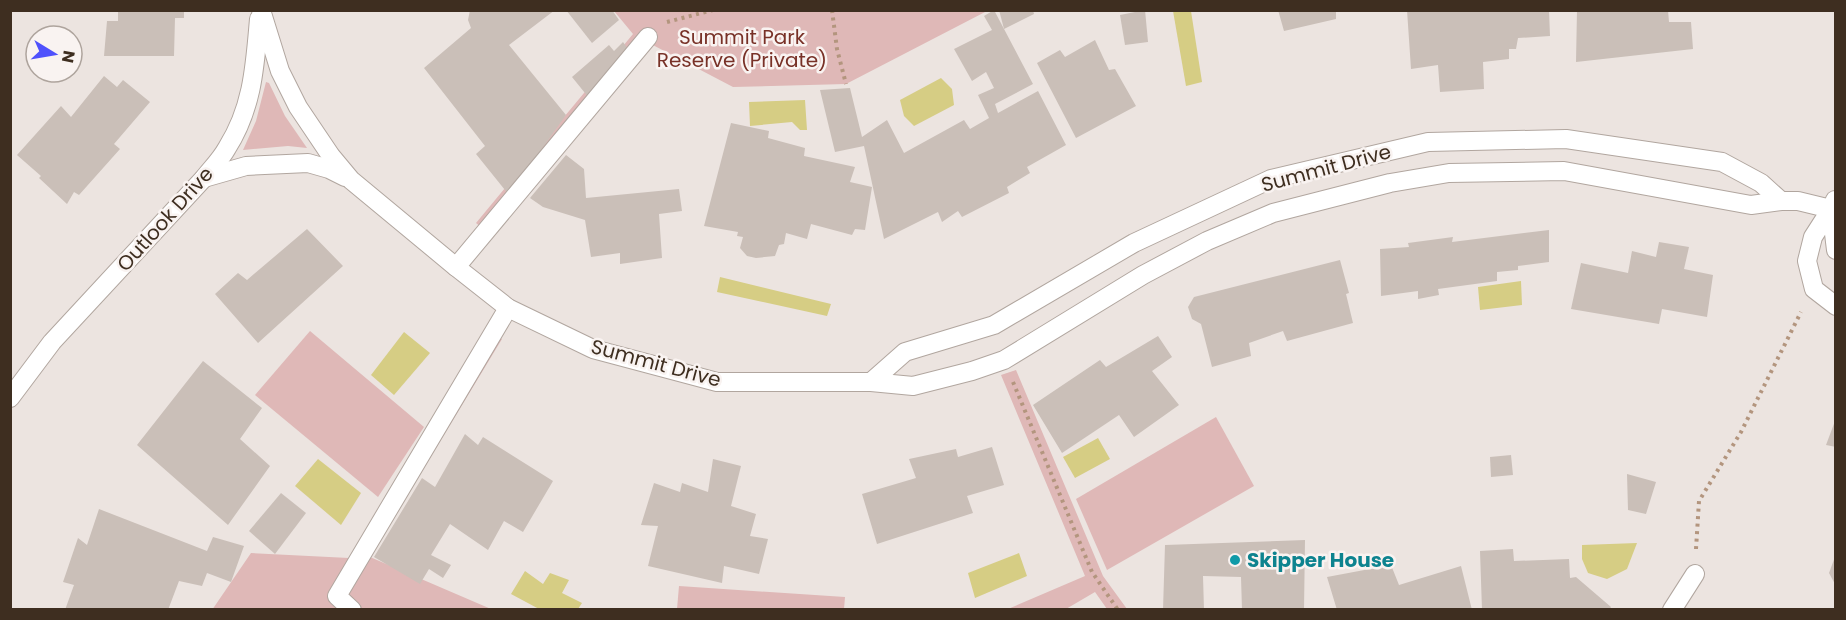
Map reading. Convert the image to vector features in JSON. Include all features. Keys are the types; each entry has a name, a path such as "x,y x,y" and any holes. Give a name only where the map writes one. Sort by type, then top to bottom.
{"street":[{"name":"Outlook Drive","path":"10,398 52,342 204,178 227,149 245,112 255,73 260,10"},
{"name":"Summit Drive","path":"260,10 280,71 298,107 331,156 351,180 456,267 508,308 593,349 717,382 871,382 913,386 972,371 1004,360 1143,275 1208,241 1273,213 1390,183 1449,173 1564,171 1751,205 1782,201 1833,203"},
{"path":"456,267 648,37"},
{"name":"Summit Drive","path":"871,382 905,352 994,325 1134,243 1271,179 1428,142 1566,139 1722,162 1761,183 1782,201"},
{"name":"Summit Drive","path":"204,178 246,166 308,163 329,169 351,180"},
{"path":"1833,203 1836,250"},
{"path":"1833,203 1813,237 1807,261 1814,289 1836,306"},
{"path":"352,609 337,596 508,308"},
{"path":"1672,609 1695,574"}],"path":[{"path":"648,37 660,25 713,10"},
{"path":"832,10 837,49 846,84"},
{"path":"1695,574 1699,501 1741,432 1805,303"},
{"path":"1004,360 1092,572 1118,609"}],"green space":[{"name":"Summit Park Reserve (Private)","path":"614,11 987,11 846,84 733,87 649,43 491,235 476,223 633,34"},
{"path":"266,82 269,83 285,116 307,148 288,146 243,150 256,121"},
{"path":"310,331 424,427 378,497 255,395"},
{"path":"488,332 502,339 370,557 491,609 212,610 251,553 349,558"},
{"path":"1016,370 1103,576 1127,609 1107,609 1095,592 1066,609 1008,609 1085,576 1001,375"},
{"path":"1216,417 1254,486 1107,570 1076,499"},
{"path":"679,586 845,597 844,609 677,609"}],"shaded area":[{"path":"1173,11 1191,11 1202,82 1186,86"},
{"path":"941,78 952,89 954,105 914,126 904,116 900,100"},
{"path":"805,100 807,130 800,130 792,122 750,126 749,102"},
{"path":"720,277 831,304 827,316 717,292"},
{"path":"1521,281 1522,305 1480,310 1478,287"},
{"path":"404,332 430,353 394,395 371,375"},
{"path":"1098,438 1110,459 1075,478 1063,457"},
{"path":"318,459 361,493 341,525 295,486"},
{"path":"1637,543 1627,569 1607,579 1588,573 1582,559 1582,545"},
{"path":"1019,553 1027,576 975,598 968,573"},
{"path":"525,571 543,584 550,573 569,580 562,593 582,603 578,609 539,609 511,594"}],"building":[{"path":"118,10 184,10 184,18 175,18 174,56 104,56 107,21 118,21"},
{"path":"470,10 555,10 509,45 566,115 509,195 476,154 485,146 424,68 471,28 468,20"},
{"path":"566,10 612,10 619,20 592,43"},
{"path":"994,10 1033,84 995,104 998,113 1038,91 1066,145 1027,167 1030,173 1007,187 1009,193 962,217 958,211 942,222 938,212 884,239 864,146 835,152 820,90 850,88 862,137 887,120 904,153 964,120 970,129 989,118 978,95 994,88 986,72 972,81 954,49 992,30 984,16"},
{"path":"999,10 1033,10 1034,14 1004,29"},
{"path":"1145,10 1148,42 1125,45 1120,15"},
{"path":"1278,10 1336,10 1336,19 1284,31"},
{"path":"1407,10 1549,10 1550,36 1518,38 1516,49 1509,49 1509,59 1483,62 1484,89 1440,92 1438,65 1411,69"},
{"path":"1577,10 1668,10 1669,22 1691,22 1693,49 1576,62"},
{"path":"1095,40 1109,70 1115,69 1136,106 1076,138 1037,63 1060,50 1065,57"},
{"path":"623,42 628,49 589,98 572,77 609,45 614,51"},
{"path":"104,76 117,87 123,80 150,102 114,144 120,149 79,195 74,192 67,204 17,155 61,106 71,117"},
{"path":"731,123 769,131 768,138 805,148 804,156 855,167 850,182 872,187 865,230 855,229 852,235 811,224 807,239 786,233 784,244 779,245 775,256 756,258 747,256 740,248 743,237 737,236 738,232 704,226"},
{"path":"566,155 584,169 586,198 679,189 682,211 659,214 662,258 620,264 620,253 591,257 585,220 543,207 530,198"},
{"path":"307,229 343,266 258,343 215,294 238,273 247,280"},
{"path":"1549,230 1549,262 1518,266 1518,270 1497,272 1497,281 1438,289 1439,295 1418,299 1418,291 1381,296 1380,249 1409,247 1408,243 1453,237 1452,242"},
{"path":"1659,242 1689,247 1684,269 1713,275 1707,317 1662,309 1659,324 1571,309 1581,263 1628,273 1632,251 1656,257"},
{"path":"1340,260 1349,293 1346,294 1353,323 1287,341 1283,331 1249,343 1251,356 1212,367 1201,324 1192,319 1188,307 1194,297"},
{"path":"1158,336 1172,357 1152,371 1179,405 1134,437 1119,415 1062,453 1033,405 1100,360 1106,367"},
{"path":"203,361 262,408 240,439 270,466 228,525 137,445"},
{"path":"1836,421 1836,447 1826,445"},
{"path":"465,434 478,445 483,437 553,481 523,532 504,521 488,550 450,524 431,555 451,565 443,578 429,569 420,584 374,557 422,478 435,487"},
{"path":"992,447 1004,485 967,496 973,513 877,544 862,494 916,478 909,459 956,449 958,457"},
{"path":"1511,455 1513,475 1491,477 1490,457"},
{"path":"713,459 741,466 731,506 756,514 750,536 768,539 759,574 724,566 722,583 648,566 658,526 641,525 654,483 680,492 682,483 708,492"},
{"path":"1627,474 1656,482 1646,514 1628,510"},
{"path":"281,493 306,513 275,554 249,531"},
{"path":"99,509 207,551 213,537 244,546 231,582 207,573 202,586 179,581 168,610 65,610 74,585 63,582 78,538 87,545"},
{"name":"Skipper House","path":"1305,540 1304,610 1242,610 1241,577 1203,576 1204,610 1163,610 1165,545"},
{"path":"1513,549 1514,561 1569,559 1570,578 1576,577 1611,607 1609,610 1482,610 1480,551"},
{"path":"1836,554 1836,586 1829,573"},
{"path":"1391,565 1399,585 1461,566 1472,610 1337,610 1327,577"}],"place":[{"name":"Skipper House","path":"1235,560"}]}
